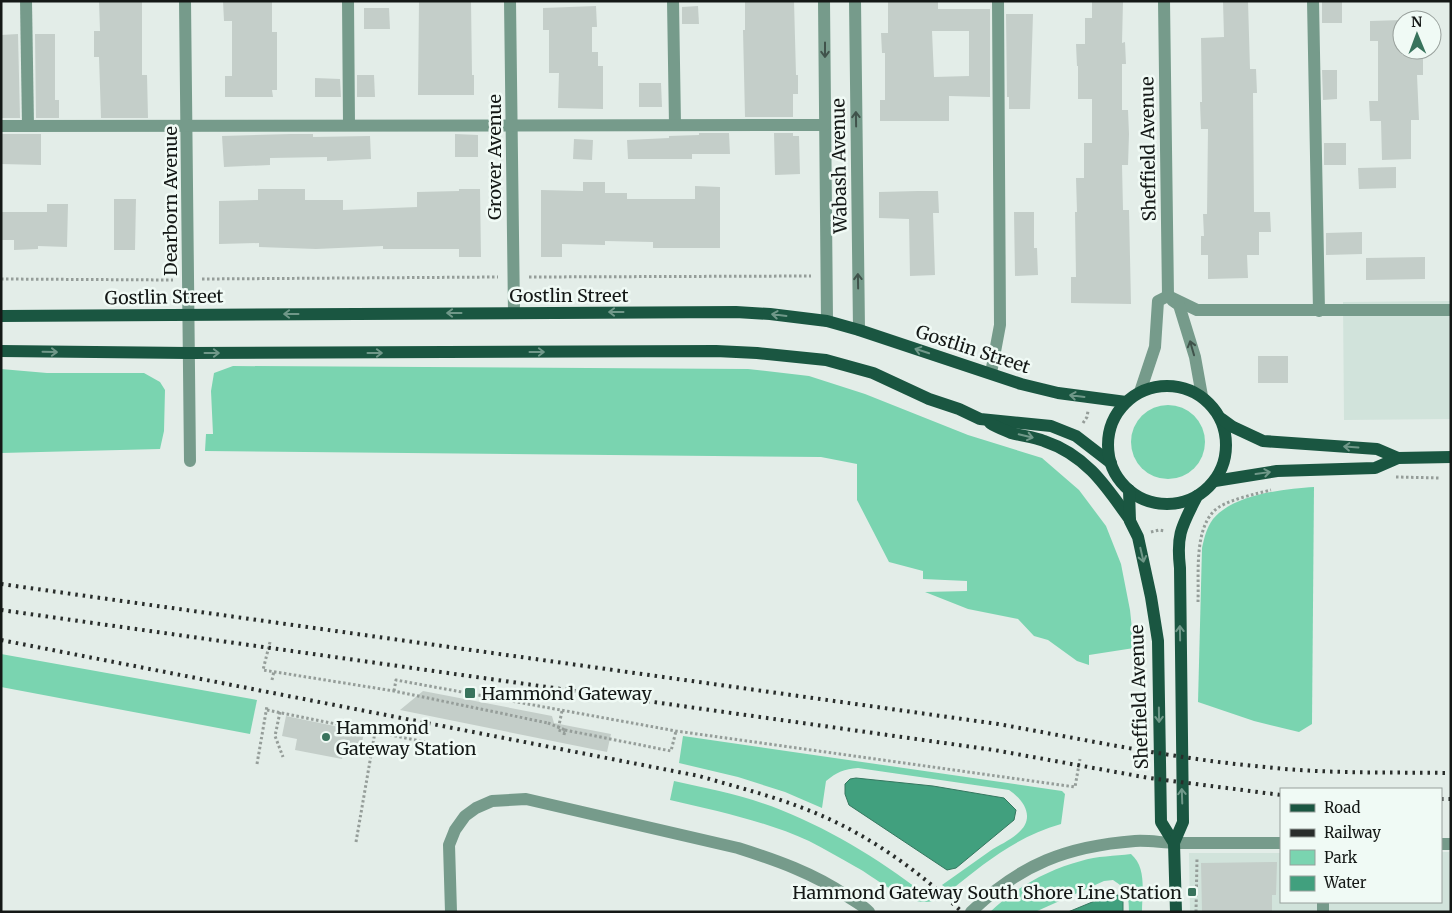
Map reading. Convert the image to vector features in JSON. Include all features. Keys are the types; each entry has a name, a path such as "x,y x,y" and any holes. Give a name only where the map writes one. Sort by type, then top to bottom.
{"main road":[{"name":"Gostlin Street","path":"1,316 736,312 770,314 827,321 1021,384 1058,393 1126,402"},
{"path":"1,351 188,353 697,351 757,352 826,360 873,373 929,399 959,409 1010,433 1043,440 1062,448 1082,461 1105,484 1130,520"},
{"path":"1172,385 1188,388 1202,396 1213,406 1222,420 1226,432 1226,458 1222,470 1215,480 1197,496 1180,503 1162,504 1144,500 1129,490 1118,478 1111,463 1107,448 1109,431 1115,415 1126,402 1140,392 1155,386 1172,385"},
{"path":"980,419 1051,426 1076,436 1111,463"},
{"path":"1222,420 1263,441 1377,449 1398,458"},
{"path":"1215,480 1277,471 1375,468 1398,458 1451,457"},
{"name":"Sheffield Avenue","path":"1129,490 1130,520 1138,537 1158,641 1161,822 1174,843"},
{"name":"Sheffield Avenue","path":"1176,912 1174,843 1183,822 1180,568 1177,549 1179,533 1197,496"}],"street":[{"path":"26,1 28,126"},
{"name":"Dearborn Avenue","path":"186,1 190,461"},
{"path":"348,1 349,125"},
{"name":"Grover Avenue","path":"510,1 512,277 514,313"},
{"path":"673,1 674,125"},
{"name":"Wabash Avenue","path":"824,1 827,321"},
{"name":"Wabash Avenue","path":"855,1 859,330"},
{"path":"991,373 1000,324 998,1"},
{"name":"Sheffield Avenue","path":"1164,1 1168,296"},
{"path":"1313,1 1319,311"},
{"path":"1,126 825,125"},
{"path":"1168,296 1197,310 1451,310"},
{"path":"1140,392 1155,347 1158,301 1168,296"},
{"path":"1168,296 1179,305 1195,357 1202,396"},
{"path":"451,912 449,844 455,830 465,816 476,808 492,801 506,800 526,800 738,848 795,868 834,887 869,912"},
{"path":"971,912 1002,884 1023,871 1066,852 1095,845 1137,841 1280,843"}],"path":[{"path":"527,277 815,276"},
{"path":"202,279 497,278"},
{"path":"1,279 175,280"},
{"path":"1080,428 1088,417 1088,405"},
{"path":"1390,478 1441,478"},
{"path":"1198,609 1202,530 1214,511 1240,497 1275,489"},
{"path":"1148,533 1159,530 1170,532"},
{"path":"270,642 263,670 394,690 548,723 565,732"},
{"path":"272,680 274,671"},
{"path":"394,690 396,680 562,712 676,731 1075,787 1080,760"},
{"path":"257,764 267,708 426,742"},
{"path":"280,712 275,736 283,757"},
{"path":"562,712 558,730 671,751 676,731"},
{"path":"356,842 375,731"},
{"path":"1196,912 1198,858"}],"shaded area":[{"path":"1451,301 1451,419 1344,420 1343,302"},
{"path":"1442,852 1449,852 1451,912 1190,912 1189,853 1280,853 1280,903 1442,903"}],"green space":[{"path":"233,366 748,369 809,376 865,394 968,435 1042,458 1079,490 1106,526 1121,564 1130,610 1134,648 1089,655 1089,665 1077,661 1048,640 1034,636 1018,619 968,609 925,592 967,591 967,581 923,579 923,571 889,562 857,500 857,464 821,457 205,451 206,434 213,434 211,391 214,373"},
{"path":"1,369 47,373 144,373 160,382 165,390 164,431 160,449 1,453"},
{"path":"1168,405 1182,408 1194,416 1202,428 1205,442 1202,456 1194,468 1182,476 1168,479 1154,476 1142,468 1134,456 1131,442 1134,428 1142,416 1154,408"},
{"path":"1314,487 1312,724 1299,732 1254,721 1198,702 1202,548 1206,533 1213,519 1233,504 1246,498 1274,491"},
{"path":"1,654 257,700 250,734 1,687"},
{"path":"683,736 1062,791 1065,794 1061,824 1045,829 1002,851 950,891 942,885 1023,828 1027,816 1026,810 1020,799 1009,790 858,768 841,772 826,781 822,808 785,792 738,777 679,763"},
{"path":"674,781 755,801 781,810 821,828 898,874 933,901 914,900 893,891 827,850 792,834 741,817 670,800"},
{"path":"1131,854 1142,873 1142,912 1129,912 1126,893 1113,880 1104,881 1035,912 990,912 1010,895 1056,869 1087,859"}],"water":[{"path":"856,778 933,786 1004,798 1016,810 1014,820 956,868 947,870 849,805 845,794 845,784 850,779"},
{"path":"1118,895 1123,899 1123,912 1068,912 1102,898"}],"building":[{"path":"99,1 142,1 142,75 147,75 148,118 101,118 99,57 94,57 94,31 100,31"},
{"path":"223,1 272,1 272,32 277,32 277,90 272,90 273,97 225,97 225,76 232,76 232,21 224,21"},
{"path":"419,1 471,1 474,95 418,95"},
{"path":"745,1 794,1 798,94 793,94 793,117 745,117 743,30 745,30"},
{"path":"888,1 938,1 938,9 990,9 990,97 949,96 949,121 880,121 880,100 885,100 885,53 882,53 881,33 888,33","holes":["932,31 969,31 969,76 934,77"]},
{"path":"1092,1 1123,1 1122,43 1125,42 1126,64 1122,64 1122,110 1128,110 1129,134 1128,165 1122,165 1123,210 1129,210 1131,304 1071,303 1071,277 1076,277 1076,178 1084,178 1084,143 1092,143 1092,99 1078,99 1076,44 1085,44 1085,18 1092,18"},
{"path":"1223,1 1248,1 1250,69 1256,69 1257,93 1253,93 1254,212 1270,212 1271,232 1259,232 1259,255 1247,255 1248,278 1208,279 1208,255 1201,255 1201,236 1204,236 1203,214 1207,214 1208,129 1201,129 1201,38 1224,37"},
{"path":"1322,2 1342,2 1342,23 1322,23"},
{"path":"596,6 597,27 592,27 592,52 598,52 598,66 603,66 603,109 558,108 559,73 549,73 549,30 543,30 543,8"},
{"path":"698,6 699,24 682,24 682,7"},
{"path":"364,8 389,8 390,29 364,29"},
{"path":"1006,14 1033,14 1030,109 1009,109 1009,97 1007,97"},
{"path":"1392,20 1392,60 1423,60 1423,75 1417,75 1419,120 1411,120 1411,159 1382,160 1381,121 1370,121 1369,101 1378,101 1378,41 1370,41 1370,21"},
{"path":"18,34 20,118 1,118 1,35"},
{"path":"35,34 55,34 55,100 59,100 59,118 36,118"},
{"path":"1322,70 1337,70 1337,99 1323,100"},
{"path":"357,75 374,75 375,97 357,97"},
{"path":"315,78 340,79 341,97 315,97"},
{"path":"639,83 661,83 662,107 639,107"},
{"path":"699,133 729,133 730,154 692,154 692,159 628,159 627,140 669,138 669,136 699,135"},
{"path":"774,133 793,133 793,136 799,136 800,174 775,175"},
{"path":"1,134 41,134 41,165 1,164"},
{"path":"313,134 313,137 370,136 371,159 327,161 327,157 270,158 270,165 224,167 222,136"},
{"path":"455,134 478,135 478,157 455,157"},
{"path":"574,139 593,140 592,160 573,159"},
{"path":"1324,143 1346,143 1346,165 1324,165"},
{"path":"1396,167 1396,188 1359,189 1358,168"},
{"path":"583,182 605,182 605,193 627,193 627,199 695,199 695,186 720,187 720,248 653,248 653,242 605,241 605,245 562,244 562,257 541,257 541,190 583,191"},
{"path":"258,189 305,189 305,200 343,200 343,210 417,207 417,192 480,189 481,257 459,257 459,249 383,249 383,246 316,249 259,247 259,243 219,244 219,201 258,200"},
{"path":"938,191 939,213 933,213 935,275 910,276 909,219 879,218 879,192"},
{"path":"114,199 136,199 135,250 114,250"},
{"path":"47,204 68,204 67,247 38,246 38,249 14,250 14,240 1,240 1,212 47,212"},
{"path":"1014,212 1034,212 1034,248 1037,248 1038,275 1015,276"},
{"path":"1362,232 1362,254 1326,255 1326,233"},
{"path":"1425,257 1425,279 1366,280 1366,258"},
{"path":"1258,356 1288,356 1288,383 1258,383"},
{"path":"423,691 552,716 554,723 611,734 607,752 400,710"},
{"name":"Hammond Gateway Station","path":"286,716 364,732 361,748 345,744 342,759 295,750 297,739 282,736"},
{"path":"1277,862 1276,895 1272,895 1272,912 1202,912 1201,863"}],"railway":[{"path":"1,584 998,724 1131,749 1231,764 1312,771 1451,773"},
{"path":"1,610 994,750 1149,778 1280,795"},
{"path":"1,640 699,776 790,803 839,824 895,857 930,883 962,912"},
{"path":"1442,799 1451,799"}],"place":[{"name":"Hammond Gateway","path":"470,693"},
{"name":"Hammond Gateway Station","path":"326,737"},
{"name":"Hammond Gateway South Shore Line Station","path":"1192,892"}]}
